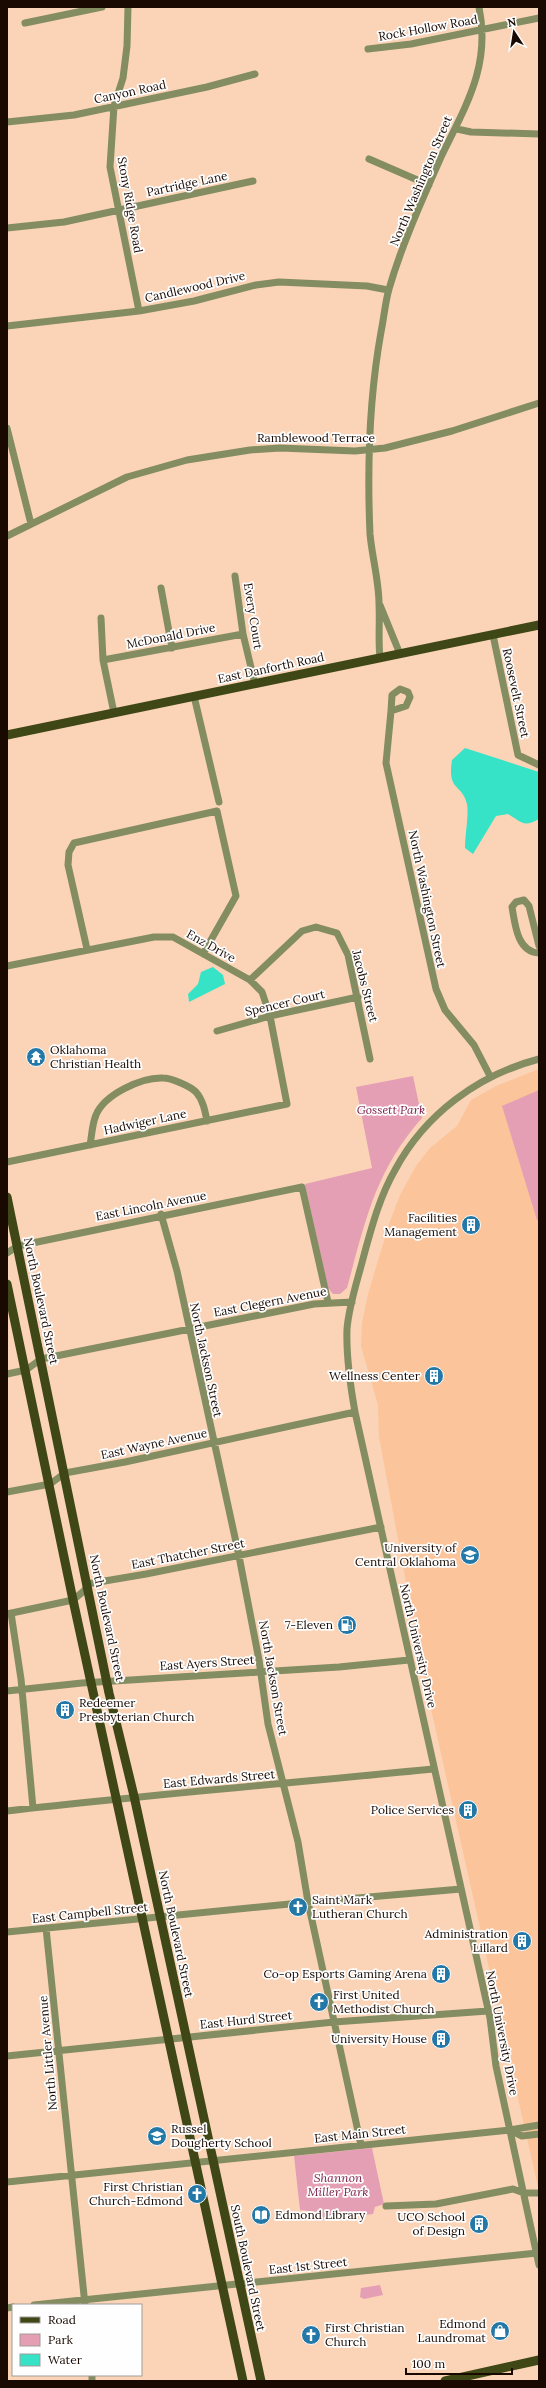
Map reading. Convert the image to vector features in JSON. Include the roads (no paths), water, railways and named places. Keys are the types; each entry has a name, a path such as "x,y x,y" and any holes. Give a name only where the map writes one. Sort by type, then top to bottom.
{"main road":[{"name":"East Danforth Road","path":"7,736 539,625"},
{"name":"North Boulevard Street","path":"7,1197 87,1584 212,2161"},
{"path":"7,1284 50,1484 73,1600 243,2381"},
{"name":"South Boulevard Street","path":"212,2161 261,2381"},
{"path":"445,2381 539,2360"}],"street":[{"path":"25,23 102,7"},
{"name":"Stony Ridge Road","path":"128,7 128,22 122,78 114,106 110,167 140,311"},
{"name":"North Washington Street","path":"380,658 379,603 370,535 368,450 372,419 374,372 388,290 415,216 457,129 482,59 483,30 479,7"},
{"name":"Rock Hollow Road","path":"368,49 411,44 539,18"},
{"name":"Canyon Road","path":"7,122 74,116 114,106 207,87 255,74"},
{"path":"457,129 471,132 539,134"},
{"path":"369,159 429,185"},
{"name":"Partridge Lane","path":"7,228 64,222 253,181"},
{"name":"Candlewood Drive","path":"7,326 140,311 194,301 256,285 279,282 367,286 388,290"},
{"name":"Ramblewood Terrace","path":"7,536 127,477 187,460 250,450 280,448 368,450 452,431 539,403"},
{"path":"7,428 31,524"},
{"name":"Every Court","path":"235,576 243,634 255,684"},
{"path":"161,588 172,648"},
{"name":"North Washington Street","path":"379,603 400,654"},
{"path":"101,618 102,660 114,713"},
{"name":"McDonald Drive","path":"102,660 243,634"},
{"name":"Roosevelt Street","path":"493,634 518,756 539,765"},
{"path":"194,696 219,802"},
{"name":"North Washington Street","path":"391,711 386,763 436,989 445,1010 474,1045 490,1076"},
{"path":"87,949 68,864 69,852 74,843 217,811 236,896 203,954"},
{"path":"539,946 529,906 524,900 516,902 512,907 516,931 528,948 539,953"},
{"name":"Jacobs Street","path":"250,980 288,942 302,931 316,927 337,933 348,955 370,1059"},
{"name":"Enz Drive","path":"7,966 154,937 173,937 250,980 262,992 270,1016 287,1104"},
{"name":"Spencer Court","path":"217,1031 270,1016 358,997"},
{"name":"North University Drive","path":"539,1059 490,1076 436,1115 416,1138 395,1170 376,1214 352,1302 348,1327 347,1359 355,1412 409,1660 416,1683 433,1769 488,2011 496,2066 539,2265"},
{"path":"90,1145 96,1114 109,1098 126,1087 163,1078 196,1092 204,1107 207,1121"},
{"name":"Hadwiger Lane","path":"7,1162 287,1104"},
{"name":"East Lincoln Avenue","path":"7,1253 18,1246 161,1214 302,1187 328,1302"},
{"name":"North Jackson Street","path":"161,1214 177,1271 212,1442 238,1556 260,1671 268,1724 284,1784 361,2145"},
{"name":"East Clegern Avenue","path":"7,1374 26,1370 41,1359 328,1302 352,1302"},
{"name":"East Wayne Avenue","path":"7,1492 50,1484 65,1472 125,1462 355,1412"},
{"name":"East Thatcher Street","path":"87,1584 238,1556 381,1527"},
{"path":"33,1808 22,1689 9,1614 73,1600 85,1590 87,1584"},
{"name":"East Ayers Street","path":"7,1691 92,1682 339,1667 409,1660"},
{"name":"East Edwards Street","path":"7,1811 134,1796 284,1784 433,1769"},
{"name":"East Campbell Street","path":"7,1932 160,1916 461,1889"},
{"name":"North Littler Avenue","path":"46,1928 85,2302"},
{"name":"East Hurd Street","path":"7,2056 334,2022 488,2011"},
{"name":"East Main Street","path":"195,2162 510,2130 539,2125"},
{"name":"East Main Street","path":"510,2130 522,2136 539,2134"},
{"path":"7,2182 195,2162"},
{"path":"386,2206 436,2204 514,2189 524,2193 539,2193"},
{"name":"East 1st Street","path":"51,2304 85,2302 239,2284 536,2253"}],"water":[{"path":"465,748 539,772 539,819 534,822 523,823 508,814 496,816 473,854 465,848 468,813 467,804 465,797 453,782 451,770 452,760"},
{"path":"213,967 223,975 225,984 189,1002 188,994 198,984 201,972"}],"place":[{"name":"Oklahoma Christian Health","path":"36,1057"},
{"name":"Facilities Management","path":"471,1225"},
{"name":"Wellness Center","path":"434,1376"},
{"name":"University of Central Oklahoma","path":"470,1555"},
{"name":"7-Eleven","path":"347,1625"},
{"name":"Redeemer Presbyterian Church","path":"65,1710"},
{"name":"Police Services","path":"468,1810"},
{"name":"Saint Mark Lutheran Church","path":"298,1907"},
{"name":"Administration Lillard","path":"522,1941"},
{"name":"Co-op Esports Gaming Arena","path":"441,1974"},
{"name":"First United Methodist Church","path":"319,2002"},
{"name":"University House","path":"441,2039"},
{"name":"Russel Dougherty School","path":"157,2136"},
{"name":"First Christian Church-Edmond","path":"197,2194"},
{"name":"Edmond Library","path":"261,2215"},
{"name":"UCO School of Design","path":"479,2224"},
{"name":"Edmond Laundromat","path":"500,2331"},
{"name":"First Christian Church","path":"311,2335"}],"park label":[{"name":"Gossett Park","path":"391,1110"},
{"name":"Shannon Miller Park","path":"338,2185"}]}
